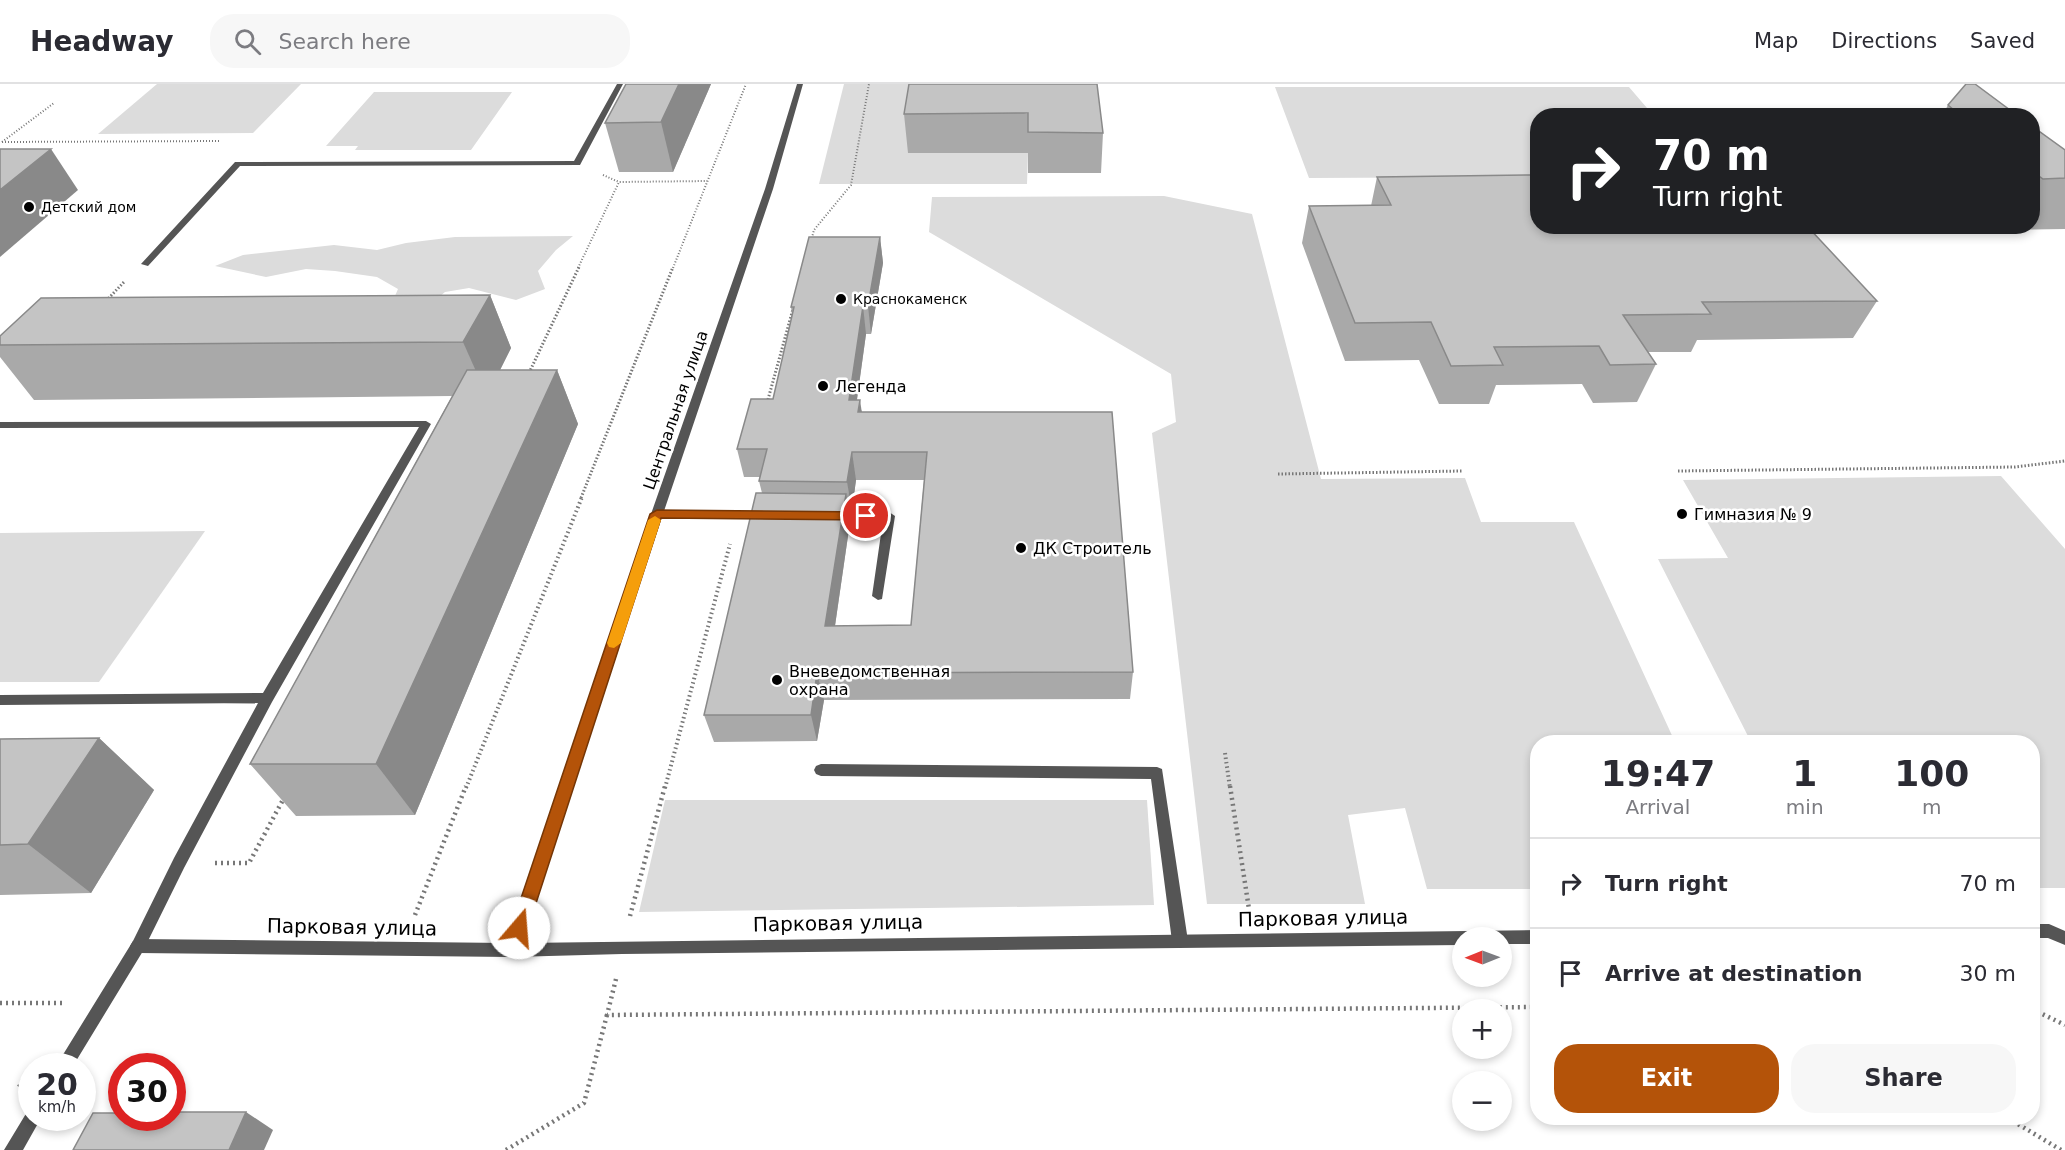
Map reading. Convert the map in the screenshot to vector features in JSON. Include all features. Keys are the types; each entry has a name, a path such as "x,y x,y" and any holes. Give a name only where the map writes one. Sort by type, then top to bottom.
{"street":[{"path":"145,264 238,164 577,163 620,84"},
{"name":"Центральная улица","path":"512,950 657,514 769,189 800,84"},
{"path":"0,425 426,424 267,698 179,862 138,946 72,1053"},
{"path":"657,514 773,515"},
{"path":"819,515 889,516 878,596"},
{"path":"0,700 267,698"},
{"path":"821,770 1157,773 1180,941"},
{"path":"2040,931 2049,931 2065,938"},
{"name":"Парковая улица","path":"138,946 512,950 1530,937"},
{"path":"13,1150 25,1131"}],"path":[{"path":"402,949 746,84"},
{"path":"1,142 54,103"},
{"path":"1,142 224,141"},
{"path":"526,380 619,182 707,181"},
{"path":"101,306 125,280"},
{"path":"1678,471 2015,467 2065,461"},
{"path":"1278,474 1462,471"},
{"path":"1225,753 1250,913"},
{"path":"0,1003 103,1004"},
{"path":"2040,1013 2065,1025"},
{"path":"507,1150 584,1103 607,1015"},
{"path":"2020,1125 2061,1150"}],"shaded area":[{"path":"157,84 301,84 253,133 98,134"},
{"path":"844,84 1027,84 908,153 1028,153 1027,184 819,184"},
{"path":"1275,87 1629,87 1647,108 1530,108 1530,177 1309,178"},
{"path":"374,92 512,92 471,150 355,150 358,146 326,146"},
{"path":"1164,196 1252,214 1321,479 1465,478 1481,522 1574,522 1672,735 1530,735 1530,889 1427,889 1405,808 1348,815 1365,904 1207,904 1152,433 1176,422 1171,374 929,232 932,197"},
{"path":"573,236 556,250 538,271 545,289 516,300 469,288 445,292 426,308 388,312 398,289 377,277 306,269 266,277 215,266 243,255 334,245 377,250 406,243 455,237"},
{"path":"2001,476 2065,549 2065,888 2040,888 2040,735 1747,735 1658,559 1728,558 1683,480"},
{"path":"205,531 99,682 0,682 0,533"},
{"path":"665,800 1147,800 1154,905 639,912"}],"building":[{"path":"626,84 679,84 661,122 605,123"},
{"path":"909,84 1097,84 1103,133 1028,132 1028,113 904,114"},
{"path":"1966,84 1975,84 2007,108 1952,108 1948,105"},
{"path":"2040,132 2065,150 2065,178 2043,179 2040,177"},
{"path":"0,149 51,149 0,190"},
{"path":"1530,175 1530,234 1814,234 1877,301 1702,302 1711,314 1623,315 1656,364 1610,365 1599,346 1494,347 1503,365 1451,366 1431,322 1355,323 1309,206 1391,205 1377,177"},
{"path":"809,237 880,237 868,306 863,306 849,400 860,400 858,412 1112,412 1133,672 817,673 811,715 704,715 756,493 846,494 825,626 911,625 927,452 852,452 847,482 759,481 767,449 737,449 751,399 773,399 794,307 791,307"},
{"path":"490,295 463,342 0,345 0,336 41,298"},
{"path":"467,370 557,370 376,764 250,764"},
{"path":"99,738 28,844 0,845 0,739"},
{"path":"186,1112 246,1112 229,1150 73,1150 83,1131 96,1131 96,1113 108,1113 108,1131 186,1131"}],"slow traffic":[{"path":"614,643 655,520"}],"place":[{"name":"Детский дом","path":"29,207"},
{"name":"Краснокаменск","path":"841,299"},
{"name":"Легенда","path":"823,386"},
{"name":"Гимназия № 9","path":"1682,514"},
{"name":"ДК Строитель","path":"1021,548"},
{"name":"Вневедомственная охрана","path":"777,680"}],"route":[{"path":"519,928 657,514 866,516"}]}
